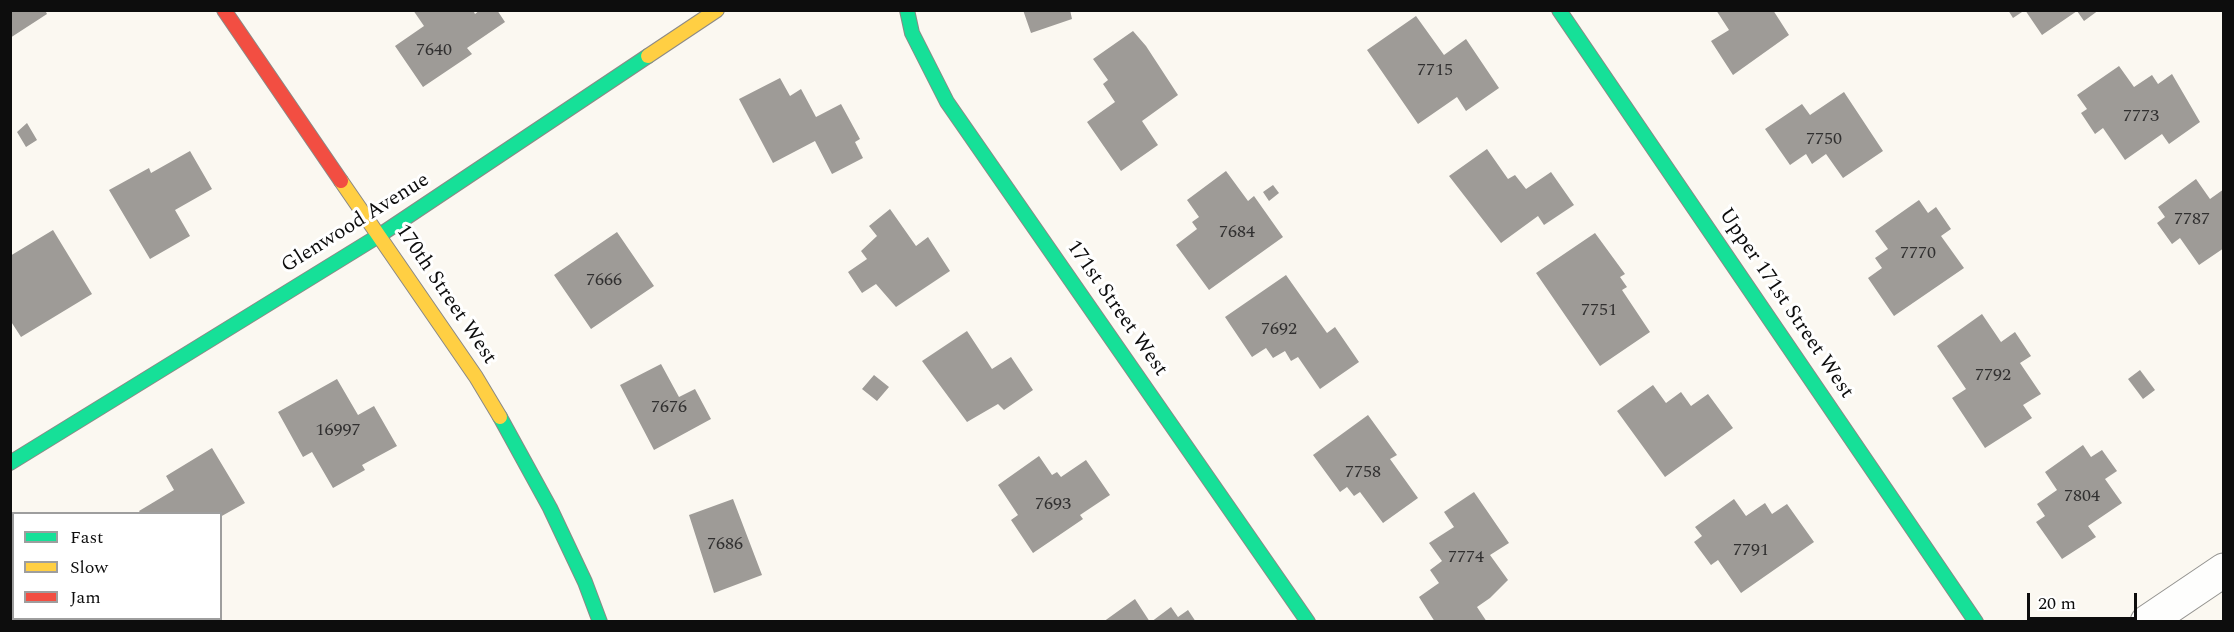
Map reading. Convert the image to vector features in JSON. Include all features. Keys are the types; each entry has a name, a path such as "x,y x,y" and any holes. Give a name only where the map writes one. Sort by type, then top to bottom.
{"street":[{"name":"170th Street West","path":"224,10 476,377 510,433 580,572 600,621"},
{"name":"Glenwood Avenue","path":"10,463 380,236 717,10"},
{"name":"171st Street West","path":"908,10 912,33 947,102 1308,621"},
{"name":"Upper 171st Street West","path":"1559,10 1976,621"},
{"path":"2147,621 2223,570"}],"building":[{"path":"10,10 45,10 47,14 10,38"},
{"path":"413,10 473,10 475,14 480,10 497,10 505,22 467,48 472,54 423,87 395,46 424,26"},
{"path":"1023,10 1070,10 1072,19 1031,33"},
{"path":"1716,10 1773,10 1789,35 1733,75 1711,41 1729,30"},
{"path":"2008,10 2025,10 2013,18"},
{"path":"2025,10 2099,10 2084,21 2077,11 2042,35"},
{"path":"1416,16 1444,55 1466,39 1499,88 1466,111 1457,97 1418,124 1367,50"},
{"path":"1133,31 1146,46 1178,95 1142,121 1158,145 1121,171 1087,122 1115,102 1103,84 1108,80 1093,59"},
{"path":"2119,66 2134,87 2152,75 2158,84 2172,74 2200,122 2169,144 2162,134 2125,160 2103,128 2095,134 2081,113 2087,109 2077,95"},
{"path":"780,78 790,96 801,89 816,117 841,104 860,139 855,142 863,158 832,174 815,141 773,163 739,99"},
{"path":"1844,92 1883,151 1843,178 1826,154 1812,164 1806,154 1790,165 1765,129 1802,104 1810,115"},
{"path":"27,123 37,140 26,147 17,132"},
{"path":"1487,149 1508,179 1515,175 1526,189 1551,172 1574,205 1544,225 1538,216 1501,243 1449,176"},
{"path":"190,151 212,189 175,210 190,236 150,259 109,190 149,168 151,173"},
{"path":"1226,171 1248,201 1254,196 1283,237 1209,290 1176,245 1197,229 1192,222 1199,217 1187,200"},
{"path":"2196,179 2210,199 2224,189 2224,248 2199,265 2180,238 2172,244 2157,223 2165,217 2158,207"},
{"path":"1273,185 1279,193 1269,201 1263,192"},
{"path":"1919,200 1928,213 1936,207 1951,229 1941,236 1964,268 1894,316 1868,278 1882,268 1875,258 1888,249 1875,231"},
{"path":"890,209 916,246 928,237 950,271 896,307 876,284 862,293 848,272 867,259 861,251 877,236 869,226"},
{"path":"53,230 92,294 21,337 10,320 10,256"},
{"path":"617,232 654,286 591,329 554,275"},
{"path":"1595,233 1625,274 1620,277 1627,287 1622,290 1650,332 1600,366 1536,273"},
{"path":"1286,275 1327,333 1335,327 1359,362 1320,389 1298,357 1291,361 1285,351 1273,358 1266,348 1252,357 1225,317"},
{"path":"1982,314 2001,342 2015,332 2031,356 2020,363 2041,394 2023,405 2032,418 1985,448 1952,398 1966,389 1937,346"},
{"path":"967,331 992,369 1011,357 1033,390 1004,410 998,404 967,422 922,361"},
{"path":"661,364 679,397 695,389 711,419 654,450 620,385"},
{"path":"2140,370 2155,390 2143,399 2128,379"},
{"path":"874,375 889,387 877,401 862,389"},
{"path":"337,379 358,415 374,406 397,446 362,465 365,470 333,488 312,452 303,457 278,412"},
{"path":"1653,385 1666,403 1681,392 1691,406 1708,394 1733,428 1665,477 1617,411"},
{"path":"1368,415 1397,455 1390,459 1418,498 1383,523 1360,492 1354,496 1347,487 1340,492 1313,455"},
{"path":"2083,445 2091,457 2102,450 2117,471 2105,479 2122,503 2088,526 2096,537 2062,559 2036,522 2045,516 2037,504 2057,490 2045,472"},
{"path":"212,448 245,503 222,516 222,512 140,512 174,490 166,476"},
{"path":"1039,456 1052,475 1057,472 1061,477 1086,460 1110,495 1080,515 1083,519 1033,553 1011,520 1018,515 998,485"},
{"path":"1474,492 1509,543 1490,555 1508,580 1477,607 1487,622 1435,622 1419,597 1439,583 1430,570 1442,561 1429,543 1454,527 1444,512"},
{"path":"733,499 762,575 714,593 689,515"},
{"path":"1734,499 1746,516 1765,503 1772,514 1787,504 1814,542 1741,593 1718,560 1711,565 1694,542 1702,536 1695,527"},
{"path":"1135,599 1150,622 1103,622"},
{"path":"1171,607 1178,617 1188,610 1196,622 1151,622"},
{"path":"34,620 60,620 57,622 35,622"}],"traffic: fast":[{"path":"907,10 912,33 947,102 1308,622"},
{"path":"1559,10 1976,622"},
{"path":"10,463 380,235 648,56"},
{"path":"500,417 550,508 585,582 600,622"}],"traffic: slow":[{"path":"648,56 717,10"},
{"path":"341,181 476,377 500,417"}],"traffic: jam":[{"path":"224,10 341,181"}]}
